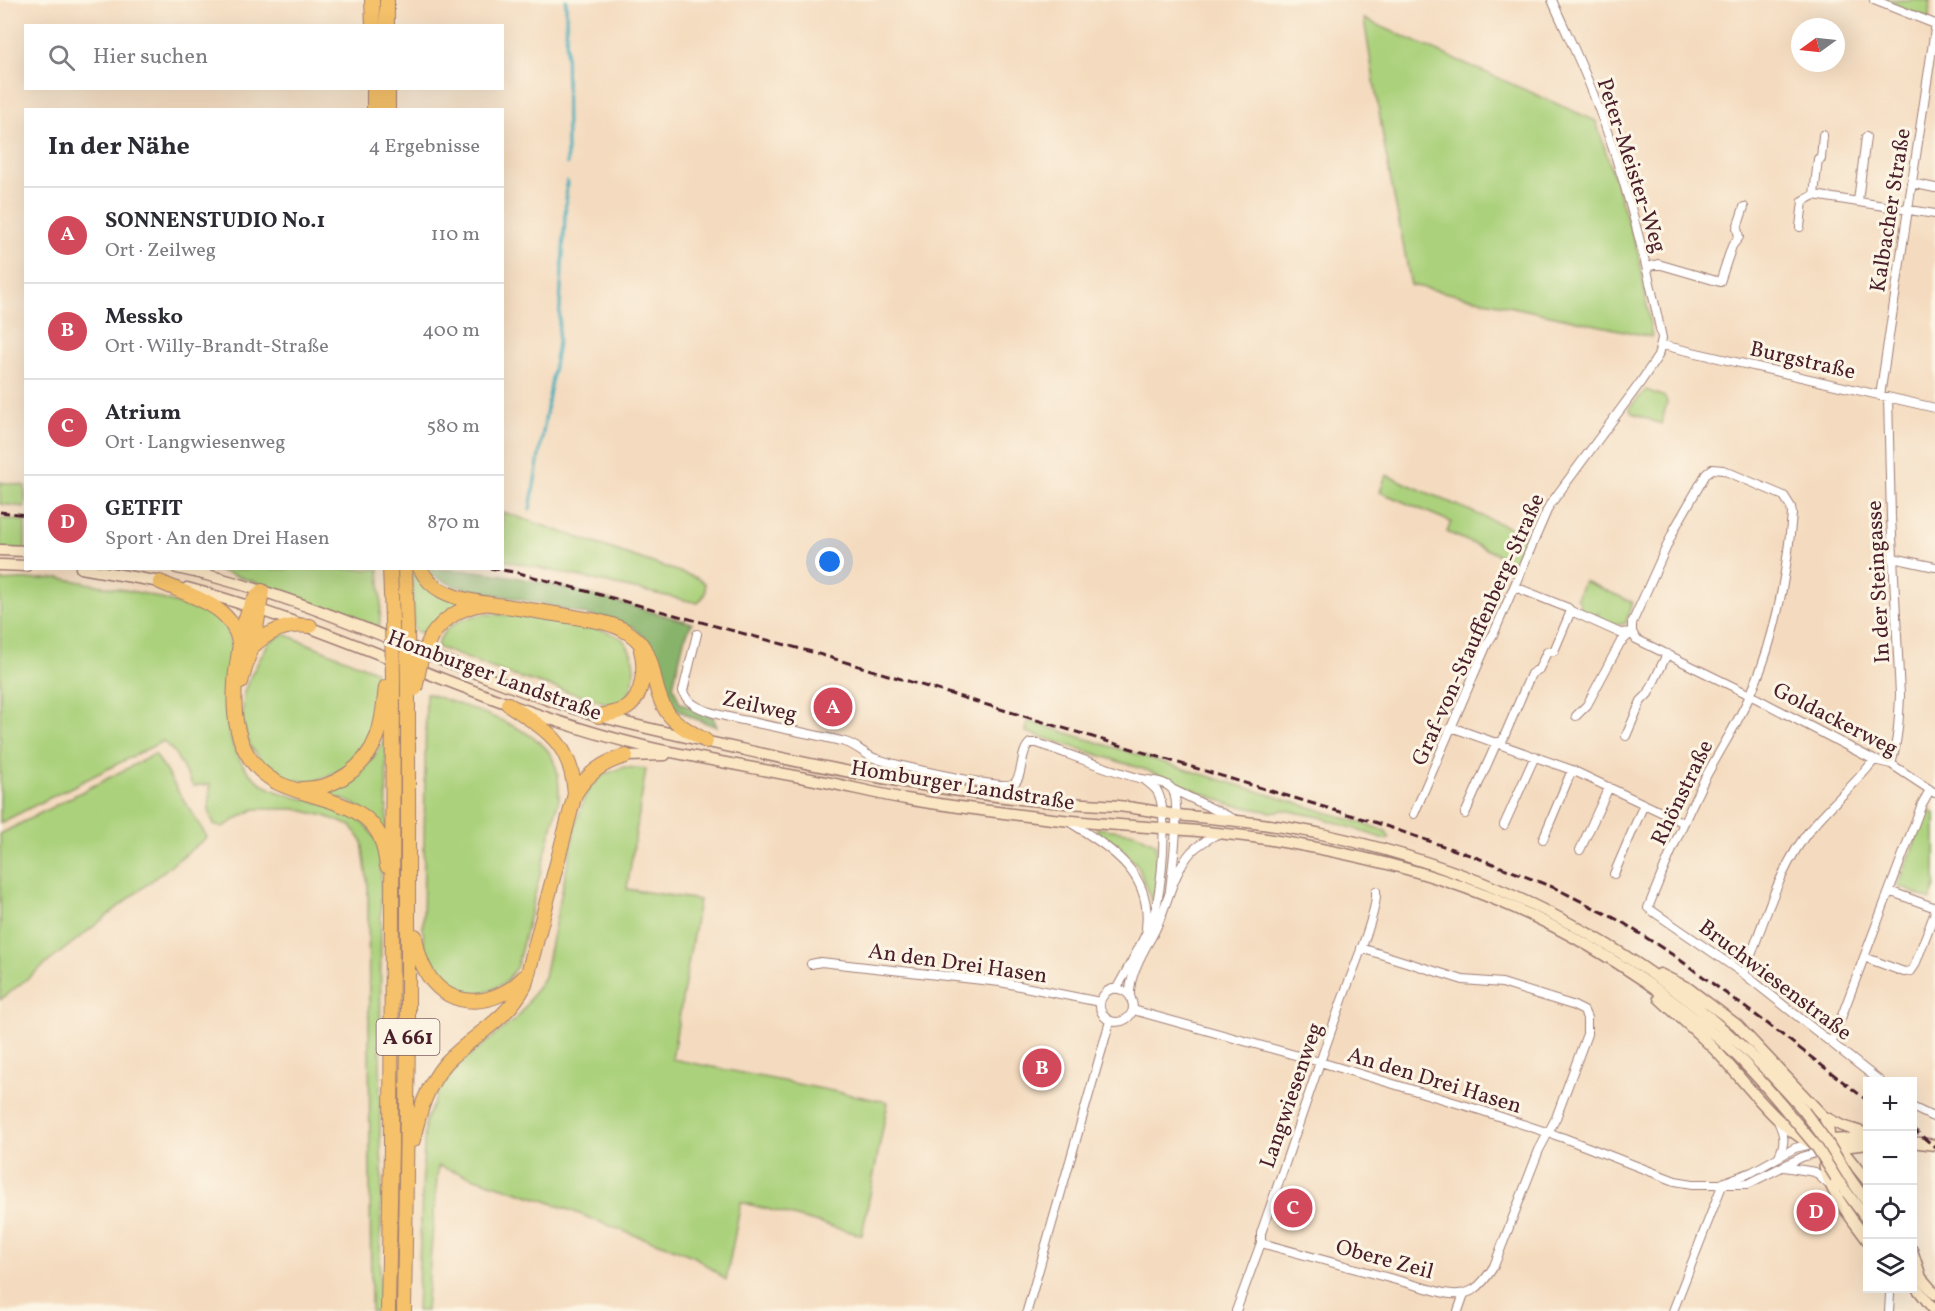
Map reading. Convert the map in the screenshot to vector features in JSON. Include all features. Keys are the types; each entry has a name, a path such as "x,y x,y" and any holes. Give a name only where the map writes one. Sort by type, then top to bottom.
{"highway":[{"path":"372,0 373,24"},
{"path":"387,0 387,24"},
{"path":"374,90 374,108"},
{"path":"388,90 388,108"},
{"path":"293,788 305,789 328,785 339,780 359,766 367,757 378,735 390,680 393,650 390,570"},
{"name":"A 661","path":"404,1311 408,728 412,688 405,570"},
{"path":"421,570 429,582 443,592 487,604 608,624 621,629 637,642 652,662 664,708 684,728 706,741"},
{"path":"160,582 221,610 246,647"},
{"path":"262,591 255,607 246,647 236,673 235,705 238,736 244,751 253,764 271,779 343,805 370,821 382,841 393,895"},
{"path":"412,688 421,659 437,629 451,616 468,608 487,604"},
{"path":"246,647 284,627 310,626"},
{"path":"599,716 626,708 636,696 644,666 637,642"},
{"name":"A 661","path":"388,1311 393,895 390,680"},
{"path":"408,906 422,965 433,982 450,995 463,1000 490,1000 515,987 531,965 575,794 574,782 567,758 554,737 508,704"},
{"path":"575,794 586,778 602,765 626,756"},
{"name":"A 661","path":"406,1168 418,1117 433,1082 458,1052 511,1008 525,985 531,965"}],"main road":[{"path":"0,550 24,551"},
{"path":"0,565 24,566"},
{"name":"Homburger Landstraße","path":"92,570 160,582 255,607 310,626 508,704 596,733 685,755 905,799 1067,820 1264,839 1390,864 1446,881 1504,903 1554,927 1633,973 1677,1005 1720,1040 1759,1079 1842,1176"},
{"name":"Homburger Landstraße","path":"184,570 262,591 487,677 599,716 912,785 1030,800 1123,807 1238,821 1326,835 1390,851 1449,870 1507,892 1556,915 1641,964 1743,1046 1777,1080 1827,1142 1842,1176"},
{"path":"626,756 685,755"},
{"path":"1641,964 1688,987 1737,1024 1823,1116 1830,1130 1824,1160 1827,1176 1866,1239"},
{"path":"1633,973 1713,1048 1778,1119 1812,1144 1828,1144 1863,1137"},
{"path":"1823,1116 1863,1134"},
{"path":"1917,1143 1935,1145"},
{"path":"1828,1144 1840,1147 1863,1145"},
{"path":"1840,1147 1863,1175"},
{"path":"1861,1172 1859,1155 1863,1150"},
{"path":"1842,1176 1863,1199"},
{"path":"1842,1176 1863,1212"},
{"path":"1917,1281 1935,1294"},
{"path":"1917,1282 1934,1311"},
{"path":"1915,1293 1934,1311"}],"street":[{"name":"Peter-Meister-Weg","path":"1552,0 1600,111 1629,199 1647,267 1662,345"},
{"path":"1874,0 1935,24"},
{"name":"Kalbacher Straße","path":"1884,397 1905,222 1935,29"},
{"path":"1814,195 1823,135"},
{"path":"1858,201 1866,137"},
{"path":"1911,183 1935,188"},
{"path":"1800,227 1803,201 1814,195 1935,214"},
{"path":"1647,267 1658,264 1720,282 1732,246 1739,237 1737,228 1744,207"},
{"name":"Burgstraße","path":"1662,345 1935,408"},
{"name":"Graf-von-Stauffenberg-Straße","path":"1414,814 1486,644 1494,633 1515,587 1549,506 1640,383 1658,356 1662,345"},
{"name":"In der Steingasse","path":"1884,397 1900,695 1896,747 1891,764"},
{"name":"Rhönstraße","path":"1632,632 1632,623 1670,538 1706,474 1712,469 1723,470 1784,496 1791,507 1792,514 1785,570 1773,630 1750,694 1729,738 1704,779 1648,908"},
{"path":"1893,558 1935,567"},
{"path":"1515,587 1568,608 1616,632 1632,632"},
{"path":"1465,813 1531,674 1539,669 1547,652 1554,651 1571,611"},
{"path":"1576,716 1587,705 1620,643 1632,632"},
{"name":"Goldackerweg","path":"1632,632 1636,639 1750,694 1874,760 1891,764 1932,792"},
{"name":"Zeilweg","path":"697,634 683,691 688,702 711,712 848,743 876,759 970,780 1006,785 1014,784 1018,780 1025,747 1030,743 1037,743 1142,779 1167,785 1238,821"},
{"path":"1626,736 1641,701 1648,694 1667,654"},
{"path":"1451,727 1572,770 1684,823"},
{"path":"1504,825 1534,756"},
{"path":"1744,974 1784,873 1797,848 1810,829 1874,760"},
{"path":"1543,839 1572,770"},
{"path":"1142,779 1158,792 1162,813 1162,867 1159,897 1145,935 1117,988 1107,992 1100,1002 1102,1014 1110,1021 1126,1019 1133,1010 1130,996 1136,970 1157,928 1170,890 1193,850 1219,833"},
{"path":"1580,850 1609,788"},
{"path":"1170,890 1176,815 1176,799 1172,789"},
{"path":"1832,1042 1922,804 1932,792"},
{"path":"1614,874 1644,804"},
{"path":"1067,820 1107,845 1122,859 1136,878 1146,908 1145,935"},
{"name":"Langwiesenweg","path":"1236,1311 1262,1243 1261,1233 1361,948 1376,891"},
{"path":"1864,957 1904,972 1911,971 1915,965 1935,912 1933,907 1889,891"},
{"name":"Bruchwiesenstraße","path":"1648,908 1744,974 1875,1077"},
{"path":"1361,948 1463,980 1502,983 1572,1005 1584,1011 1587,1018 1587,1034 1556,1118 1548,1132 1494,1266 1477,1288 1464,1294 1458,1311"},
{"name":"An den Drei Hasen","path":"811,964 821,962 1000,982 1100,1002"},
{"path":"1117,988 1127,992 1130,996"},
{"name":"An den Drei Hasen","path":"1133,1010 1320,1062 1548,1132 1675,1181 1693,1184 1748,1184 1828,1144"},
{"path":"1028,1311 1110,1021"},
{"path":"1917,1109 1935,1118"},
{"path":"1778,1119 1784,1134 1784,1147 1779,1156"},
{"name":"An den Drei Hasen","path":"1723,1183 1752,1172 1795,1148 1812,1144"},
{"path":"1782,1167 1815,1172 1838,1196"},
{"path":"1672,1311 1723,1183"},
{"name":"Obere Zeil","path":"1262,1243 1444,1293 1464,1294"},
{"path":"1889,1311 1890,1295"}],"green space":[{"path":"1882,0 1930,0 1929,19"},
{"path":"1364,19 1596,121 1639,256 1652,337 1411,285 1386,155"},
{"path":"1646,390 1665,397 1667,403 1661,424 1632,413 1629,408"},
{"path":"1386,475 1529,536 1517,563 1447,532 1451,522 1380,492"},
{"path":"0,482 24,486 24,507 0,504"},
{"path":"504,512 697,578 704,583 705,589 698,603 504,560"},
{"path":"0,518 24,521 24,551 0,549"},
{"path":"218,570 379,570 381,603 379,630 267,586"},
{"path":"412,570 418,577 462,601 426,635 414,630"},
{"path":"430,570 462,570 496,574 562,587 692,623 684,640 673,686 680,703 713,717 717,727 671,706 665,696 661,663 650,643 632,626 455,586 433,576"},
{"path":"60,578 146,594 218,617 230,637 231,660 226,709 233,745 243,765 257,780 273,790 346,812 362,822 376,840 381,860 380,1137 382,1168 379,1311 371,1311 368,887 362,841 351,826 325,816 295,809 254,809 223,827 214,825 209,811 210,784 193,786 174,752 163,741 0,823 0,581"},
{"path":"1584,581 1632,602 1626,623 1612,624 1599,619 1598,613 1595,616 1584,611 1577,598"},
{"path":"485,614 558,621 615,635 624,641 632,656 634,673 629,693 621,701 610,704 511,675 437,647 449,627 470,617"},
{"path":"284,634 375,671 377,695 371,736 359,760 313,782 291,780 267,767 250,746 242,721 244,692 249,679 269,642"},
{"path":"426,693 494,717 528,734 550,754 557,770 559,799 517,966 506,982 490,991 469,994 450,988 435,975 425,957 423,932"},
{"path":"1028,721 1386,831 1389,838 1387,840 1320,817 1284,810 1271,812 1229,804 1149,771 1026,732"},
{"path":"386,734 387,836 356,805 340,798 315,792 341,784 359,774 373,758"},
{"path":"155,754 207,837 0,1000 0,834"},
{"path":"624,767 646,769 627,889 699,900 672,1059 888,1102 862,1235 741,1202 726,1280 695,1257 668,1246 546,1201 438,1166 426,1311 417,1311 425,1122 441,1087 467,1058 519,1016 544,977 577,819 587,791 603,775"},
{"path":"1930,812 1935,813 1935,886 1930,900 1898,886 1925,816"},
{"path":"1097,828 1135,833 1156,844 1156,886 1152,903 1138,866 1119,846 1096,831"}],"waterway":[{"path":"566,0 567,164"},
{"path":"530,510 558,342 567,181"}],"railway":[{"path":"0,512 24,515"},
{"path":"502,570 812,652 1377,823 1478,858 1555,888 1622,922 1676,957 1863,1097"},
{"path":"1916,1131 1935,1147"}],"place":[{"name":"SONNENSTUDIO No.1","path":"833,707"},
{"name":"Messko","path":"1042,1068"},
{"name":"Atrium","path":"1293,1208"},
{"name":"GETFIT","path":"1816,1212"}]}
